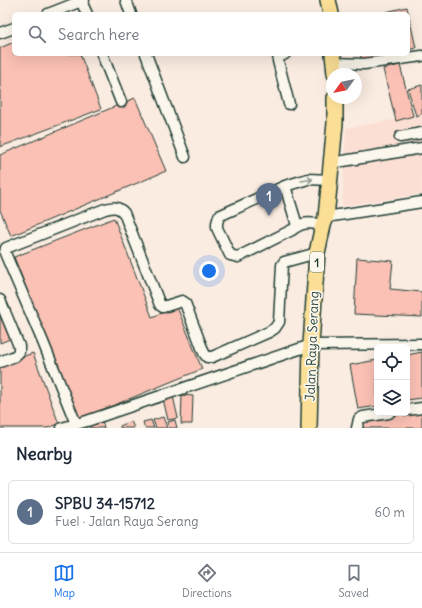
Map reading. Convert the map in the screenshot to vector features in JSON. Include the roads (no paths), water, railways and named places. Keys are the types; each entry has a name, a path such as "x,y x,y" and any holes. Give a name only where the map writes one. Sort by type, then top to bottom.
{"highway":[{"path":"328,0 330,12"},
{"name":"Jalan Raya Serang","path":"309,428 311,345 317,252 324,221 330,180 335,123 335,104"}],"street":[{"path":"51,12 64,4 83,0 86,12"},
{"path":"126,0 130,12"},
{"path":"0,33 12,29"},
{"path":"103,56 121,102"},
{"path":"147,56 185,157"},
{"path":"281,56 279,57 278,61 289,104"},
{"path":"334,64 364,64 422,56"},
{"path":"400,137 422,133"},
{"path":"331,163 422,148"},
{"path":"330,180 308,179 285,186 219,216 217,228 230,254 238,257 292,230 297,226 308,222 324,221 422,202"},
{"path":"285,186 297,226"},
{"path":"76,424 5,253 6,248 105,209 120,208 124,213 160,306 163,307 182,301 185,303 204,353 207,357 212,357 275,328 279,322 282,265 284,262 317,252"},
{"path":"0,300 19,346 19,352 15,356 0,362"},
{"path":"62,428 311,345 422,344"},
{"path":"410,410 422,408"},
{"path":"357,428 358,419 374,415"}],"place":[{"name":"SPBU 34-15712","path":"269,216"}]}
